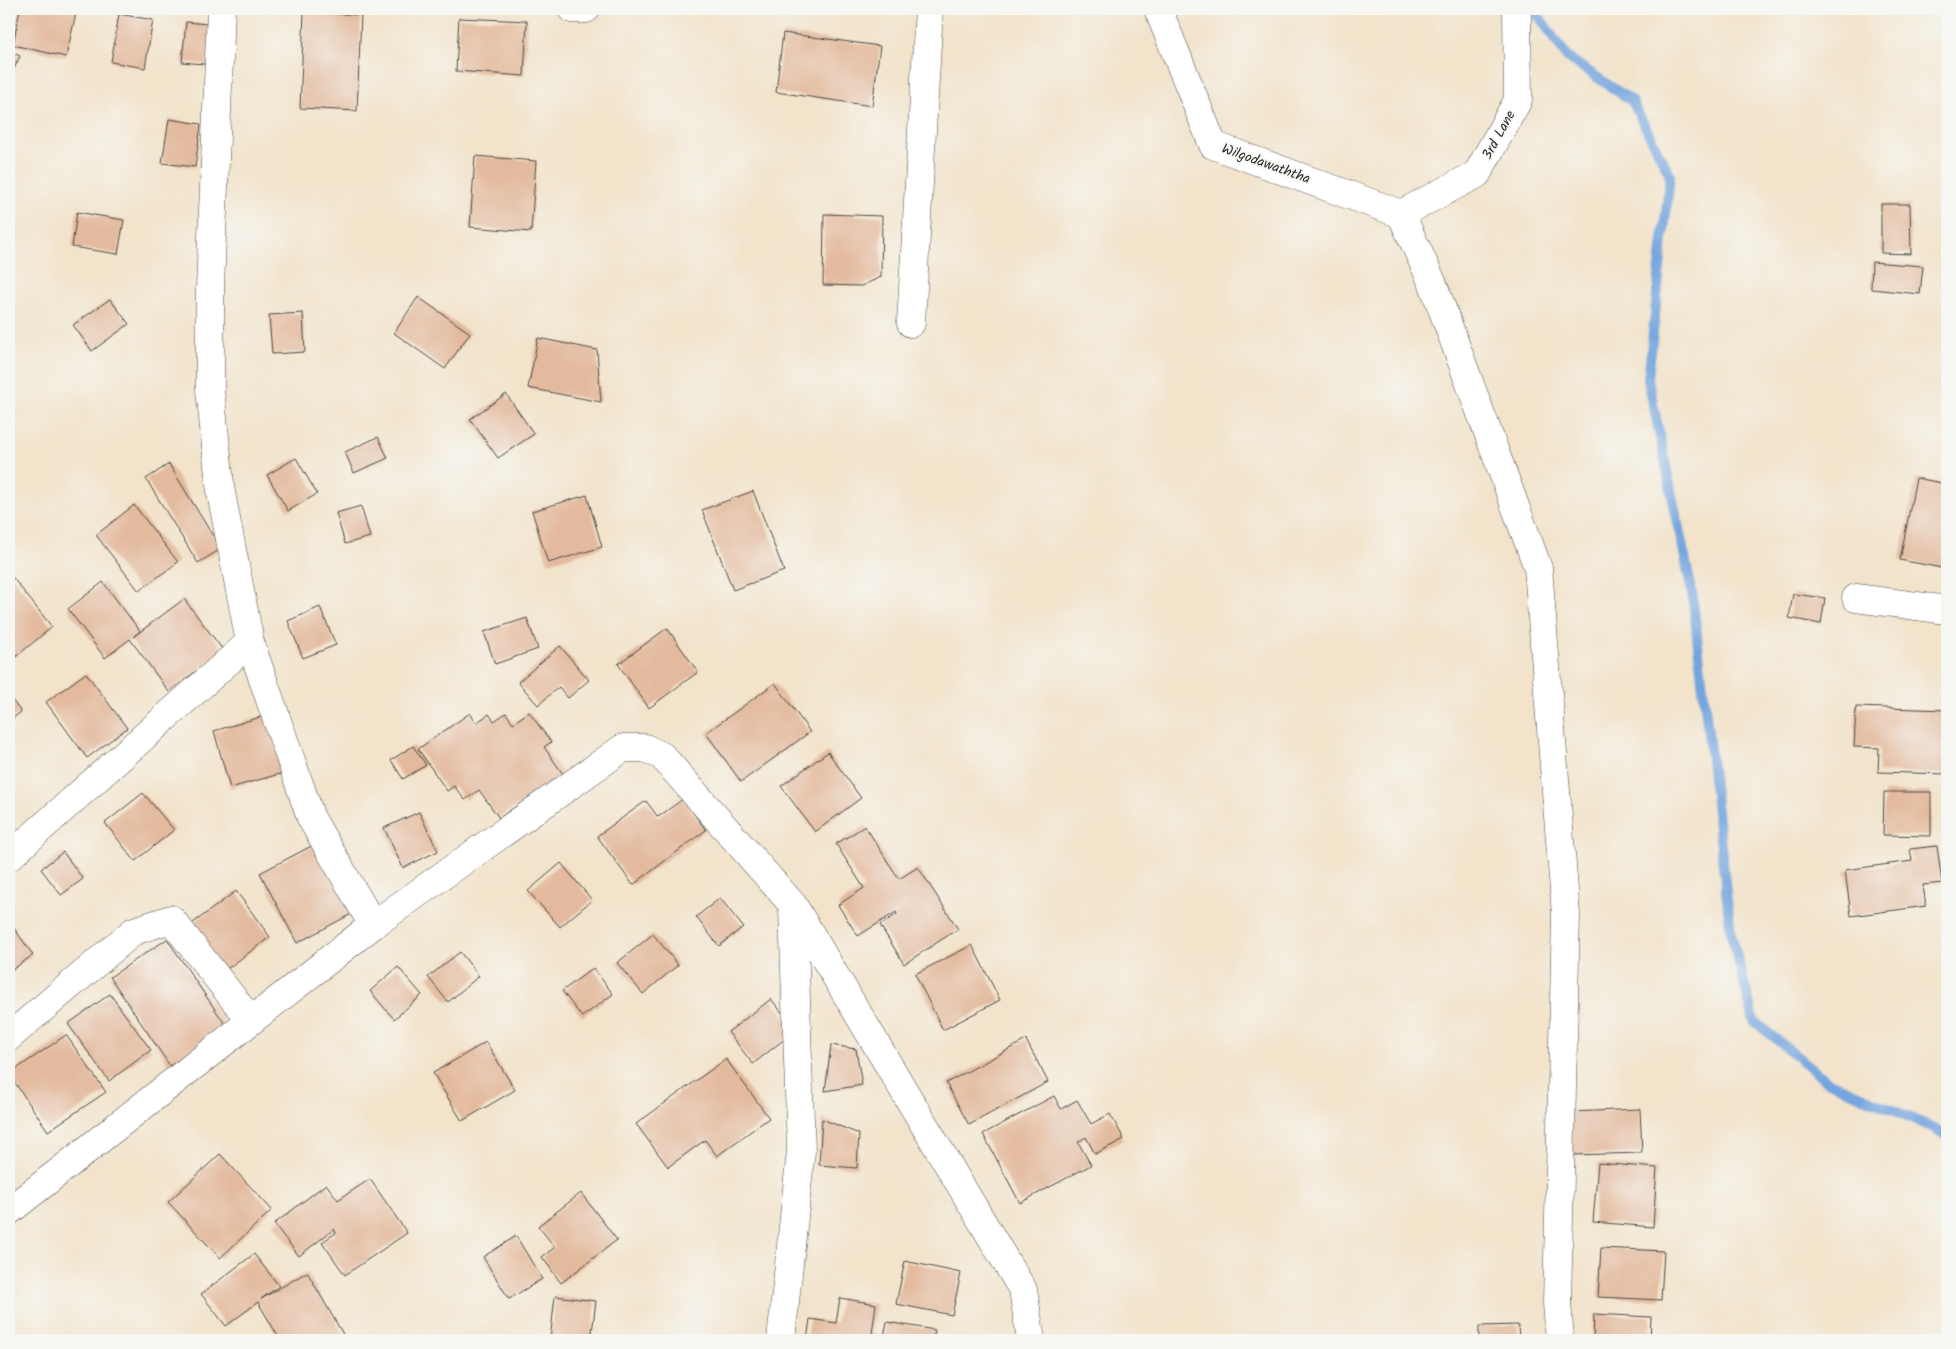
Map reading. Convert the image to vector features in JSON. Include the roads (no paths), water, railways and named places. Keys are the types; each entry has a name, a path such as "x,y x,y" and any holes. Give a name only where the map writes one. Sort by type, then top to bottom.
{"street":[{"path":"220,9 210,288 210,390 222,493 250,642 311,818 373,925"},
{"path":"572,9 586,9"},
{"path":"911,323 929,9"},
{"name":"Wilgodawaththa","path":"1158,9 1213,145 1401,214"},
{"name":"3rd Lane","path":"1401,214 1477,174 1518,100 1517,9"},
{"path":"1401,214 1433,284 1538,568 1566,915 1557,1303 1560,1340"},
{"path":"1856,598 1947,610"},
{"path":"9,857 250,642"},
{"path":"9,1211 373,925 623,748 645,748 662,756 793,905 1023,1290 1031,1340"},
{"path":"781,1340 801,1151 793,905"},
{"path":"9,1037 134,931 171,919 251,1021"}],"waterway":[{"path":"1534,9 1567,57 1632,101 1670,175 1648,379 1692,592 1731,934 1754,1021 1827,1081 1936,1129 1947,1136"}]}
